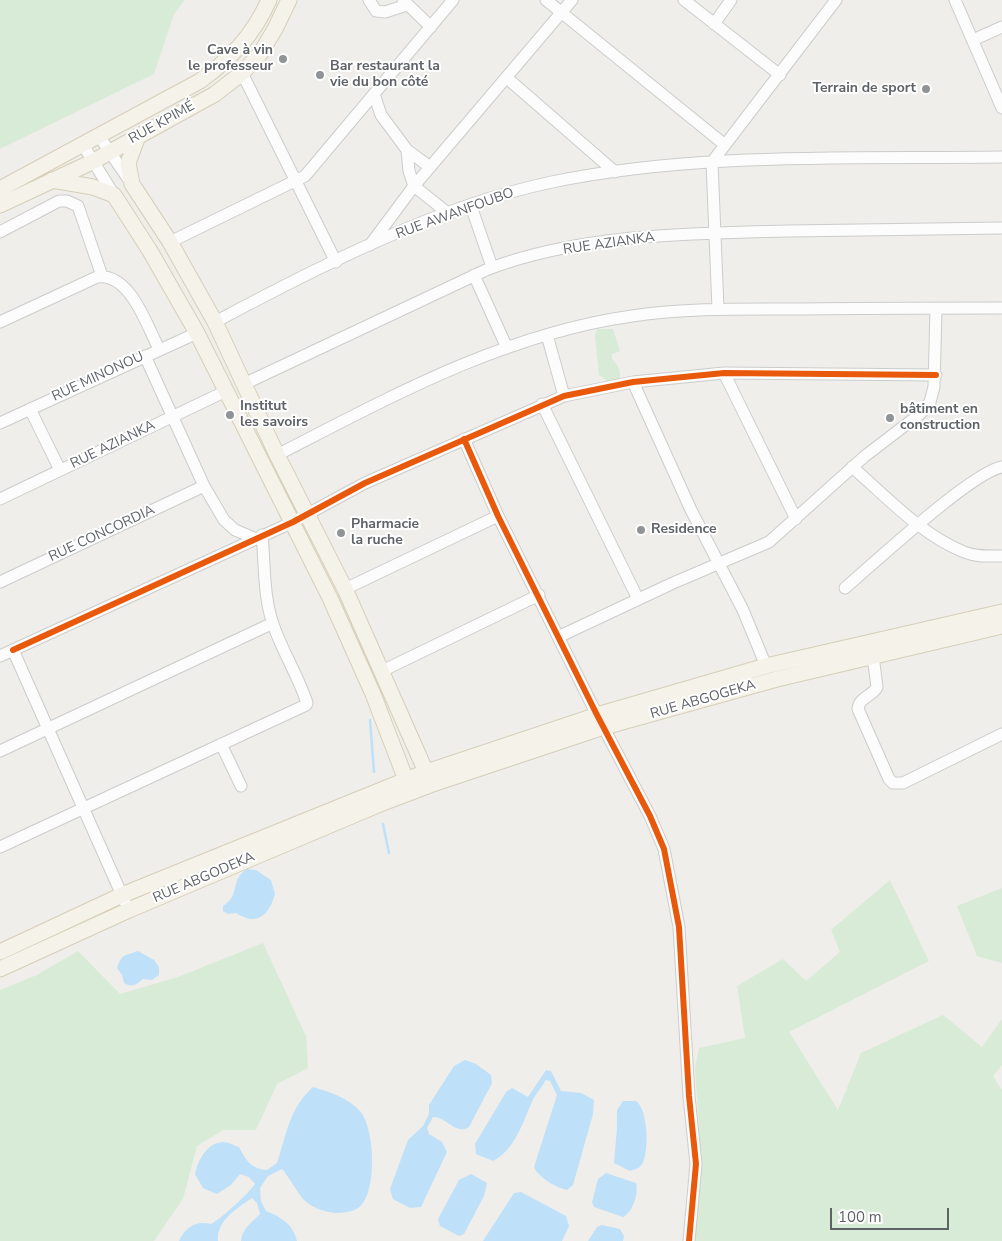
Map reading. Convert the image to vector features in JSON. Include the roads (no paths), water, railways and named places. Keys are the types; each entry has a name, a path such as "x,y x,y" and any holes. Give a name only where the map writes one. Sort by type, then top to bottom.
{"main road":[{"name":"RUE KPIMÉ","path":"0,189 200,80 222,65 244,43 258,24 269,0"},
{"name":"RUE KPIMÉ","path":"0,205 92,162 215,94 242,73 268,41 289,0"},
{"path":"138,136 128,163 132,184 170,242 215,322 278,455 345,589 428,779"},
{"path":"52,180 84,186 114,195 150,251 197,333 293,522 373,694 408,786"},
{"name":"RUE ABGOGEKA","path":"408,786 766,666 1002,612"},
{"name":"RUE ABGOGEKA","path":"600,721 1002,626"},
{"name":"RUE ABGODEKA","path":"0,952 122,895 408,786"},
{"name":"RUE ABGODEKA","path":"0,969 408,786"}],"street":[{"path":"369,0 376,11 385,12 405,3 431,28"},
{"path":"170,242 297,181 311,170 453,0"},
{"path":"546,0 725,144"},
{"path":"369,246 414,186 508,78 572,0"},
{"path":"684,0 780,75"},
{"path":"714,24 731,0"},
{"path":"718,309 713,232 712,162 836,0"},
{"path":"955,0 1002,108"},
{"path":"973,40 1002,28"},
{"path":"242,73 336,262"},
{"path":"508,78 616,172"},
{"path":"374,94 381,115 407,150 430,167"},
{"path":"359,112 381,115"},
{"path":"99,136 132,184"},
{"path":"82,145 114,195"},
{"path":"407,150 409,170 414,186 449,214"},
{"name":"RUE AWANFOUBO","path":"215,322 276,290 369,246 471,206 551,182 616,172 712,162 1002,156"},
{"path":"84,186 78,206 102,276"},
{"path":"0,232 59,201 67,201 78,206"},
{"path":"471,206 492,267"},
{"name":"RUE AZIANKA","path":"244,384 492,267 593,244 713,232 1002,228"},
{"path":"474,275 507,348"},
{"path":"0,322 102,276 117,281 126,288 159,349"},
{"path":"558,637 638,599 769,542 852,467 925,409 932,395 936,375 936,308"},
{"path":"278,455 420,382 507,348 547,335 631,316 718,309 1002,308"},
{"name":"RUE MINONOU","path":"0,423 197,333"},
{"path":"547,335 564,396"},
{"path":"145,356 204,486 229,526 258,536"},
{"path":"0,656 258,536 293,522 365,483 564,396 633,382 724,373 936,375"},
{"path":"724,373 796,519"},
{"path":"633,382 692,510 743,610 766,666"},
{"name":"RUE AZIANKA","path":"0,499 226,391"},
{"path":"542,404 638,599"},
{"path":"30,409 60,470"},
{"path":"464,439 498,516 659,835 679,927 689,1096 696,1164 689,1241"},
{"path":"852,467 920,525 964,552 977,555 1002,556"},
{"path":"845,588 920,525 989,471 1002,467"},
{"name":"RUE CONCORDIA","path":"0,582 204,486"},
{"path":"345,589 498,516"},
{"path":"0,846 302,708 307,702 273,623 266,592 258,536"},
{"path":"382,671 539,595"},
{"path":"0,751 273,623"},
{"path":"13,650 129,910"},
{"path":"872,656 876,690 862,700 858,709 893,783 903,783 1002,734"},
{"path":"221,744 241,786"}],"water":[{"path":"247,869 256,870 271,880 275,894 266,913 256,919 243,917 236,913 228,914 223,911 223,906 232,897 238,878"},
{"path":"138,951 154,960 159,967 159,975 152,980 143,979 134,985 124,983 122,975 117,968 119,963 122,957"},
{"path":"465,1060 476,1064 491,1075 492,1083 469,1127 464,1129 455,1128 442,1119 433,1117 427,1128 429,1134 442,1142 447,1152 421,1207 410,1208 393,1199 390,1189 408,1140 423,1126 429,1114 429,1105 454,1066"},
{"path":"546,1070 551,1071 561,1091 581,1093 594,1100 593,1114 573,1185 567,1190 548,1182 534,1167 557,1095 550,1081 546,1080 532,1101 512,1144 507,1150 493,1161 476,1154 475,1144 506,1092 512,1088 528,1097"},
{"path":"313,1087 332,1093 350,1102 360,1111 365,1120 371,1146 371,1176 369,1190 358,1208 336,1213 327,1212 311,1205 304,1200 282,1169 268,1176 260,1188 261,1201 266,1211 277,1216 293,1230 297,1241 241,1241 245,1229 260,1214 257,1203 252,1198 224,1221 220,1227 218,1241 179,1241 188,1228 196,1224 211,1224 216,1221 234,1206 255,1184 249,1177 240,1174 231,1185 217,1194 203,1188 195,1174 198,1164 207,1149 217,1143 231,1144 239,1147 253,1166 267,1170 277,1163 294,1113 305,1095"},
{"path":"623,1101 636,1101 640,1105 645,1121 647,1140 642,1164 640,1167 630,1171 614,1163 617,1110"},
{"path":"606,1173 636,1183 637,1192 634,1202 630,1211 623,1217 594,1207 592,1202 598,1179"},
{"path":"471,1174 487,1183 484,1196 464,1234 459,1236 440,1226 438,1219 459,1180"},
{"path":"521,1192 566,1216 569,1226 562,1241 483,1241 514,1193"},
{"path":"602,1225 620,1229 624,1236 623,1241 588,1241 597,1227"}],"waterway":[{"path":"370,720 374,772"},
{"path":"383,824 389,853"}],"place":[{"name":"Cave à vin le professeur","path":"283,59"},
{"name":"Bar restaurant la vie du bon côté","path":"320,75"},
{"name":"Terrain de sport","path":"926,89"},
{"name":"Institut les savoirs","path":"230,415"},
{"name":"bâtiment en construction","path":"890,418"},
{"name":"Residence","path":"641,530"},
{"name":"Pharmacie la ruche","path":"341,533"}]}
